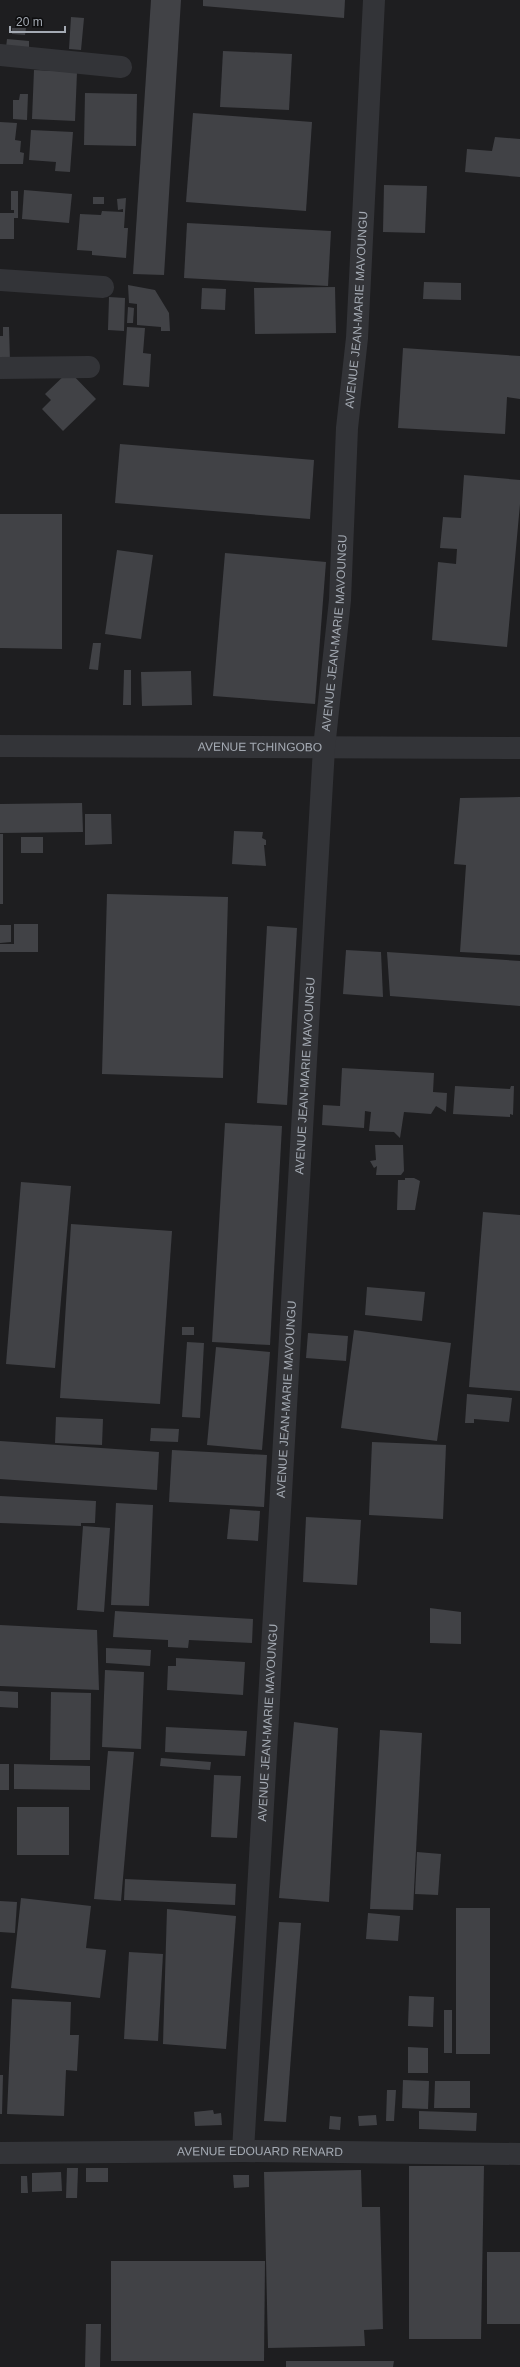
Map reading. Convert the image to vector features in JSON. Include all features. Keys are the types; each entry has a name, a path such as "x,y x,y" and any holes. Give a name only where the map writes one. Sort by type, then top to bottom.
{"street":[{"name":"AVENUE JEAN-MARIE MAVOUNGU","path":"243,2151 324,748 340,600 347,428 357,338 374,0"},
{"path":"0,55 121,67"},
{"path":"0,280 103,287"},
{"path":"0,368 89,367"},
{"name":"AVENUE TCHINGOBO","path":"0,746 520,748"},
{"name":"AVENUE EDOUARD RENARD","path":"0,2153 243,2151 520,2154"}],"shaded area":[{"path":"0,0 520,0 520,2367 0,2367"}],"building":[{"path":"151,0 181,0 164,275 133,274"},
{"path":"203,0 345,0 344,18 203,6"},
{"path":"71,17 84,18 81,50 69,49"},
{"path":"12,28 26,28 25,35 12,34"},
{"path":"7,39 29,41 29,50 6,48"},
{"path":"223,51 292,54 289,110 220,107"},
{"path":"34,70 77,72 75,121 32,119"},
{"path":"85,93 137,94 136,146 84,145"},
{"path":"20,94 28,94 27,120 13,119 13,100 19,100"},
{"path":"193,113 312,122 306,211 186,202"},
{"path":"0,122 17,123 15,140 21,141 20,152 24,153 23,164 0,164"},
{"path":"31,130 73,132 70,172 55,171 56,162 29,160"},
{"path":"495,137 520,139 520,177 465,172 467,149 492,151"},
{"path":"384,185 427,186 425,233 383,232"},
{"path":"24,190 72,194 69,223 22,219"},
{"path":"11,191 18,191 18,218 14,218 14,239 0,239 0,213 14,213 14,210 11,210"},
{"path":"93,197 104,197 104,204 93,204"},
{"path":"126,198 124,228 128,228 126,258 92,255 92,251 77,250 80,214 101,215 102,211 123,212 123,209 118,210 117,199"},
{"path":"187,223 331,231 328,286 184,278"},
{"path":"424,282 461,283 461,300 423,299"},
{"path":"128,285 155,290 169,313 170,331 161,331 161,327 137,325 137,304 129,303"},
{"path":"335,287 336,333 255,334 254,288"},
{"path":"202,288 226,289 225,310 201,309"},
{"path":"109,297 125,298 124,331 108,330"},
{"path":"128,307 134,308 133,323 127,323"},
{"path":"3,327 9,327 10,362 0,363 0,336 3,336"},
{"path":"127,327 145,328 143,353 151,354 149,387 123,385"},
{"path":"403,348 520,356 520,399 507,397 505,434 398,428"},
{"path":"69,371 96,399 63,431 42,409 51,400 45,394"},
{"path":"120,444 314,460 310,519 115,503"},
{"path":"464,475 520,480 520,504 507,647 432,640 438,562 456,564 457,549 440,548 443,517 461,518"},
{"path":"0,514 62,514 62,649 0,648"},
{"path":"117,550 153,555 141,639 105,634"},
{"path":"225,553 326,562 315,704 213,696"},
{"path":"93,643 101,643 98,670 89,669"},
{"path":"124,670 131,670 131,705 123,705"},
{"path":"191,671 192,705 142,706 141,672"},
{"path":"520,797 520,955 460,952 466,865 454,864 460,798"},
{"path":"82,803 83,832 0,833 0,804"},
{"path":"85,814 111,814 112,844 85,845"},
{"path":"234,831 263,832 262,838 266,840 266,845 264,845 266,866 232,864"},
{"path":"0,834 3,834 3,904 0,904"},
{"path":"21,837 43,837 43,853 21,853"},
{"path":"107,894 228,897 223,1078 102,1074"},
{"path":"14,924 38,924 38,952 0,952 0,944 14,944"},
{"path":"0,925 11,925 11,942 0,943"},
{"path":"267,926 297,928 287,1105 257,1103"},
{"path":"346,950 381,952 383,997 343,994"},
{"path":"387,952 520,961 520,1006 390,996"},
{"path":"342,1068 434,1073 433,1092 447,1093 446,1112 436,1106 431,1114 404,1112 400,1138 394,1132 369,1131 371,1112 365,1111 364,1128 322,1125 323,1105 340,1106"},
{"path":"455,1086 510,1089 511,1086 514,1086 513,1115 510,1114 510,1117 453,1114"},
{"path":"225,1123 282,1126 270,1345 212,1342"},
{"path":"375,1145 403,1145 404,1171 401,1175 376,1175 377,1166 374,1168 370,1161 376,1160"},
{"path":"405,1178 414,1178 420,1181 415,1210 397,1210 398,1180 405,1180"},
{"path":"21,1182 71,1186 55,1368 6,1364"},
{"path":"483,1212 520,1215 520,1391 469,1387"},
{"path":"71,1224 172,1231 160,1404 60,1398"},
{"path":"367,1287 425,1292 422,1321 365,1315"},
{"path":"182,1327 194,1327 194,1335 182,1335"},
{"path":"354,1330 451,1343 437,1441 341,1428"},
{"path":"308,1333 348,1336 346,1361 306,1358"},
{"path":"187,1342 204,1343 200,1418 182,1417"},
{"path":"216,1347 270,1352 262,1450 207,1445"},
{"path":"467,1394 512,1398 509,1422 474,1419 474,1423 465,1423"},
{"path":"56,1417 103,1419 102,1445 55,1443"},
{"path":"151,1428 179,1429 178,1442 150,1441"},
{"path":"0,1441 159,1452 157,1490 0,1479"},
{"path":"372,1442 446,1445 443,1519 369,1515"},
{"path":"172,1450 267,1455 264,1507 169,1502"},
{"path":"0,1496 96,1501 95,1523 81,1523 81,1526 0,1523"},
{"path":"116,1503 153,1505 149,1606 111,1605"},
{"path":"230,1509 260,1511 258,1541 227,1539"},
{"path":"306,1517 361,1520 357,1585 303,1582"},
{"path":"83,1526 110,1528 104,1612 77,1610"},
{"path":"430,1608 461,1612 461,1644 430,1643"},
{"path":"115,1611 253,1619 252,1643 189,1640 188,1648 168,1647 168,1640 113,1637"},
{"path":"0,1625 97,1630 99,1690 0,1686"},
{"path":"106,1648 151,1650 150,1666 106,1663"},
{"path":"176,1658 245,1662 243,1695 167,1690 168,1666 176,1666"},
{"path":"105,1670 144,1672 141,1749 102,1747"},
{"path":"0,1691 18,1692 18,1708 0,1707"},
{"path":"51,1692 91,1693 90,1760 50,1760"},
{"path":"294,1722 338,1728 329,1902 279,1898"},
{"path":"166,1727 247,1731 245,1756 165,1752"},
{"path":"380,1730 422,1733 413,1910 370,1909"},
{"path":"108,1751 134,1752 121,1901 94,1899"},
{"path":"161,1758 211,1762 210,1770 160,1766"},
{"path":"0,1764 9,1764 9,1790 0,1790"},
{"path":"14,1764 90,1766 90,1790 14,1789"},
{"path":"214,1775 241,1776 237,1838 211,1837"},
{"path":"17,1807 69,1807 69,1855 17,1855"},
{"path":"417,1852 441,1854 438,1895 415,1894"},
{"path":"125,1879 236,1884 235,1905 124,1900"},
{"path":"21,1898 91,1906 86,1948 106,1950 100,1998 11,1988"},
{"path":"0,1901 17,1902 15,1933 0,1932"},
{"path":"456,1908 490,1908 490,2054 456,2054"},
{"path":"167,1909 236,1916 226,2049 163,2044"},
{"path":"368,1913 400,1916 398,1941 366,1939"},
{"path":"279,1922 301,1923 286,2122 264,2121"},
{"path":"129,1952 163,1954 158,2041 124,2039"},
{"path":"409,1996 434,1997 433,2027 408,2026"},
{"path":"12,1999 71,2002 70,2035 79,2035 77,2071 66,2070 64,2116 7,2114"},
{"path":"444,2010 452,2010 452,2053 444,2053"},
{"path":"408,2047 428,2048 428,2073 408,2073"},
{"path":"0,2075 3,2075 2,2114 0,2114"},
{"path":"403,2080 429,2081 428,2109 402,2108"},
{"path":"435,2081 470,2081 470,2108 434,2108"},
{"path":"387,2090 396,2090 394,2121 386,2121"},
{"path":"213,2110 214,2114 221,2113 222,2125 195,2126 194,2112"},
{"path":"419,2111 477,2113 476,2131 419,2129"},
{"path":"376,2115 377,2125 359,2126 358,2116"},
{"path":"330,2116 341,2117 340,2130 329,2129"},
{"path":"409,2166 484,2166 481,2339 409,2339"},
{"path":"67,2168 78,2168 77,2198 66,2198"},
{"path":"86,2168 108,2168 108,2182 86,2182"},
{"path":"361,2170 362,2207 380,2207 383,2329 364,2330 365,2346 268,2348 264,2172"},
{"path":"61,2172 62,2191 32,2192 32,2173"},
{"path":"233,2175 249,2175 249,2187 234,2188"},
{"path":"21,2176 27,2176 28,2193 21,2193"},
{"path":"487,2252 520,2252 520,2324 487,2324"},
{"path":"111,2261 265,2261 264,2361 111,2361"},
{"path":"86,2324 101,2324 100,2367 85,2367"},
{"path":"286,2361 394,2361 393,2367 286,2367"}]}
